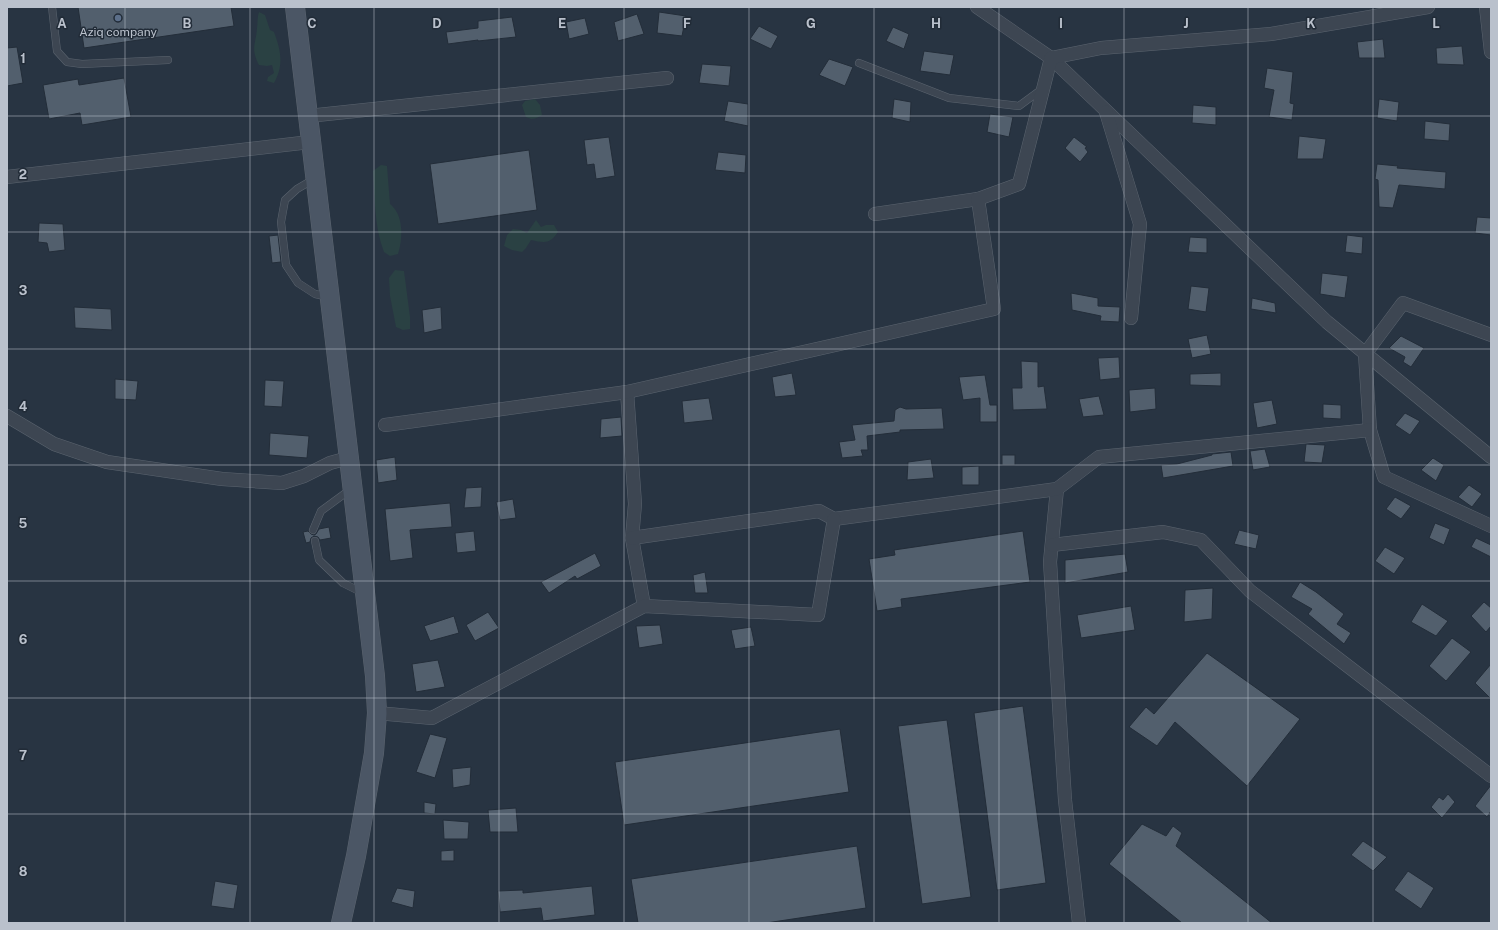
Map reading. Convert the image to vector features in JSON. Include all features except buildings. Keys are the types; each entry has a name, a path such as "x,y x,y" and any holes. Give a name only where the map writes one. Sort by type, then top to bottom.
{"street":[{"path":"295,7 375,676 377,713 373,761 356,856 341,923"},
{"path":"977,7 1051,58 1327,322 1491,457"},
{"path":"1051,58 1101,48 1271,34 1428,7"},
{"path":"1486,7 1491,52"},
{"path":"875,214 978,199 1019,184 1051,58"},
{"path":"308,116 667,78"},
{"path":"1105,110 1140,224 1131,318"},
{"path":"7,177 310,142"},
{"path":"385,425 627,392 994,309 978,199"},
{"path":"1491,335 1403,303 1365,354 1370,430 1384,477 1491,526"},
{"path":"627,392 635,504 632,538 644,606"},
{"path":"7,416 54,444 107,462 222,479 282,483 304,476 330,463 348,458"},
{"path":"632,538 819,511 834,518 1057,489 1099,457 1370,430"},
{"path":"1057,489 1050,562 1065,800 1079,923"},
{"path":"377,713 432,718 644,606 818,615 834,518"},
{"path":"1052,545 1163,532 1201,540 1250,591 1491,776"}],"lane":[{"path":"52,7 57,51 67,62 82,64 168,60"},
{"path":"859,63 949,98 1019,106 1042,89 1051,58"},
{"path":"315,179 297,189 285,200 281,222 286,265 298,283 314,294 329,297"},
{"path":"313,530 321,511 352,488"},
{"path":"315,541 319,560 343,583 365,594"}],"green space":[{"path":"259,12 265,15 270,30 274,32 280,52 279,70 274,83 267,81 268,77 274,73 272,65 259,65 254,50"},
{"path":"535,99 540,105 542,115 534,119 530,119 526,117 522,105 525,101"},
{"path":"381,165 387,166 390,204 398,214 401,228 401,241 398,254 390,256 384,252 378,232 376,212 373,171"},
{"path":"536,220 541,227 546,225 554,225 558,232 550,241 540,242 531,240 522,252 512,250 504,246 507,235 513,229 521,230 527,233"},
{"path":"395,270 404,271 410,317 410,329 403,330 396,327 390,296 389,278"}],"place":[{"name":"Aziq company","path":"118,18"}]}
